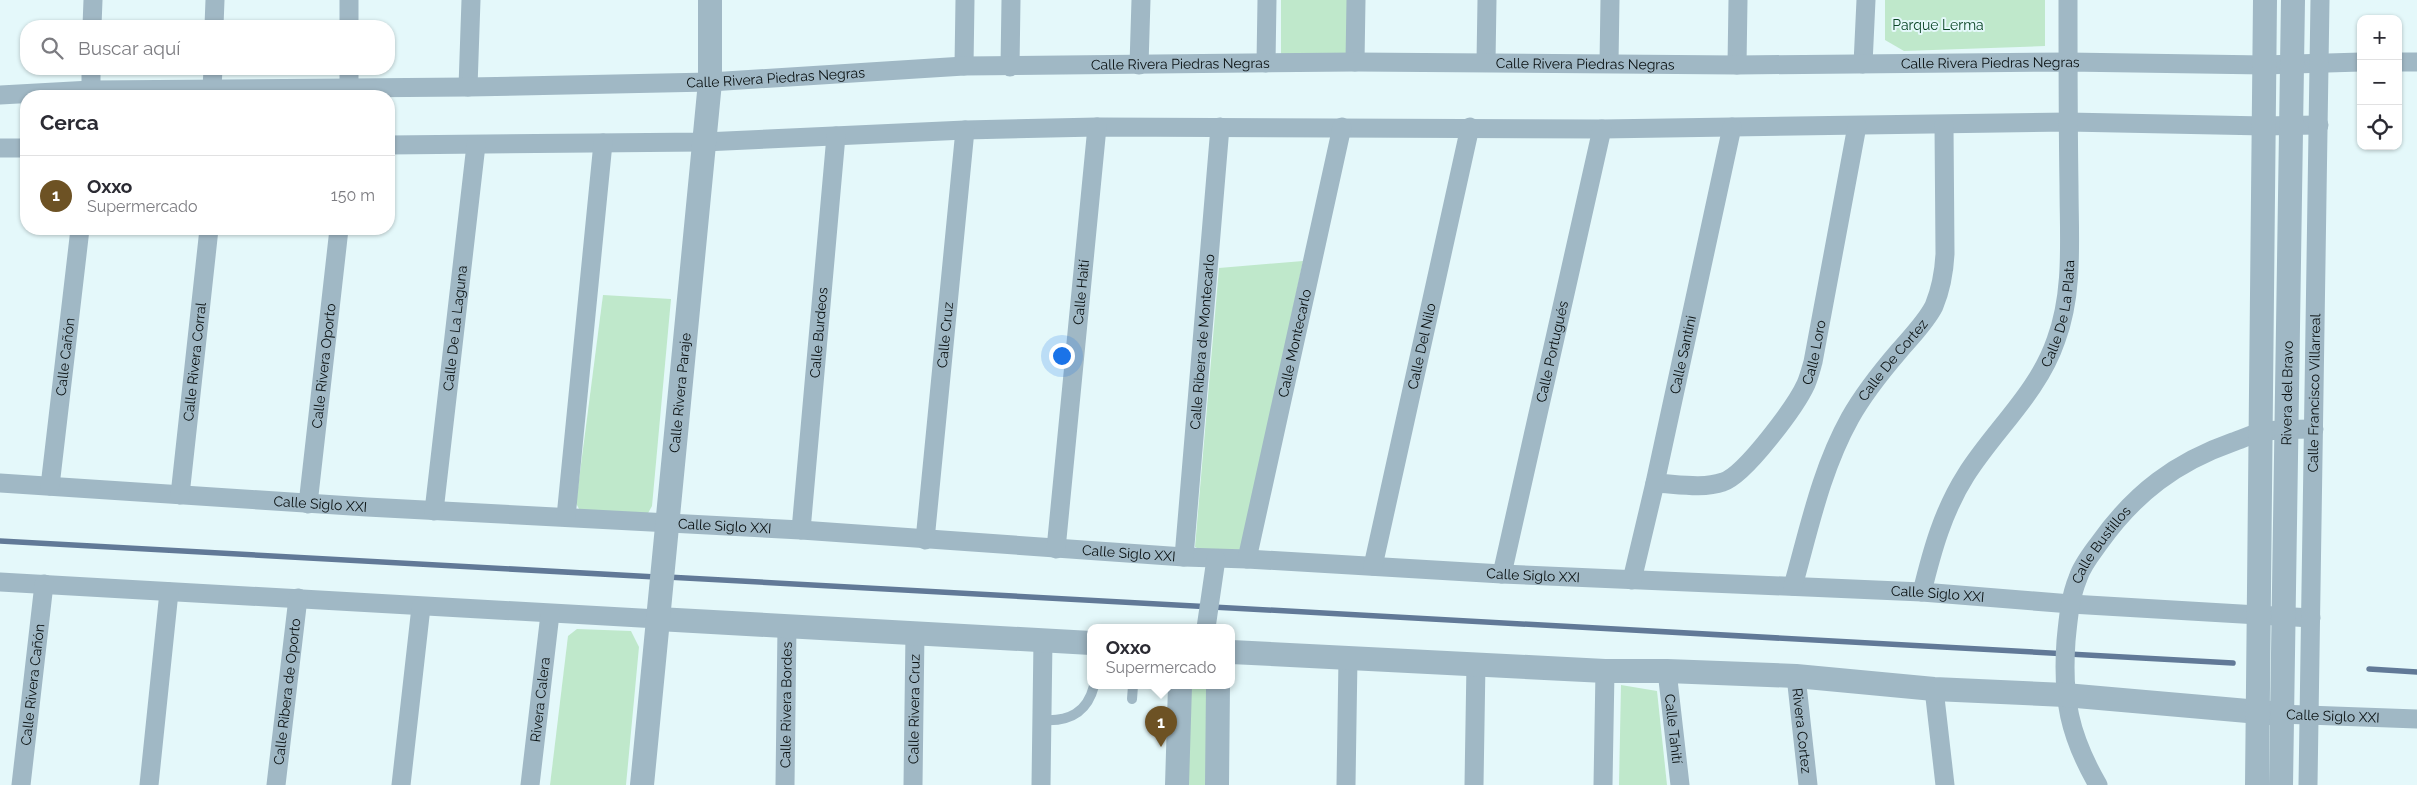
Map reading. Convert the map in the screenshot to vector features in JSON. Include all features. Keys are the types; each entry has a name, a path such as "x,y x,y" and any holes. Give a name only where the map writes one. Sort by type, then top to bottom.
{"street":[{"path":"92,0 92,20"},
{"path":"214,20 215,0"},
{"path":"349,20 350,0"},
{"path":"468,87 471,0"},
{"name":"Calle Rivera Paraje","path":"642,785 710,82 710,0"},
{"path":"964,66 965,0"},
{"path":"1010,67 1011,0"},
{"path":"1139,65 1140,0"},
{"path":"1266,63 1267,0"},
{"path":"1355,62 1356,0"},
{"path":"1486,62 1487,0"},
{"path":"1609,62 1610,0"},
{"path":"1737,65 1738,0"},
{"path":"1864,64 1866,0"},
{"name":"Calle De La Plata","path":"1922,592 1942,520 1956,492 1979,456 2020,405 2041,374 2056,340 2065,310 2069,262 2068,0"},
{"name":"Rivera del Bravo","path":"2257,785 2256,712 2265,126 2265,0"},
{"name":"Rivera del Bravo","path":"2281,785 2293,0"},
{"name":"Calle Francisco Villarreal","path":"2308,785 2320,0"},
{"name":"Calle Rivera Piedras Negras","path":"395,90 710,82 964,66 1355,62 1609,62 1737,65 2068,62 2265,65 2357,62"},
{"path":"2402,62 2417,62"},
{"path":"91,75 91,90"},
{"path":"212,88 213,75"},
{"path":"349,75 349,90"},
{"name":"Calle Rivera Piedras Negras","path":"91,90 212,88 280,90"},
{"name":"Calle Rivera Piedras Negras","path":"0,94 20,93"},
{"path":"395,145 704,142 965,130 1097,127 1602,129 2068,122 2265,126 2319,125"},
{"name":"Calle De Cortez","path":"1793,586 1819,491 1834,448 1872,383 1918,329 1939,294 1944,274 1945,254 1944,125"},
{"name":"Calle Ribera de Montecarlo","path":"1184,557 1220,126"},
{"name":"Calle Loro","path":"1655,483 1710,485 1733,478 1767,440 1806,384 1813,362 1857,126"},
{"name":"Calle Haití","path":"1056,549 1097,127"},
{"name":"Calle Montecarlo","path":"1247,558 1342,127"},
{"name":"Calle Del Nilo","path":"1374,566 1470,127"},
{"name":"Calle Santini","path":"1632,580 1655,483 1732,127"},
{"name":"Calle Portugués","path":"1502,574 1602,129"},
{"name":"Calle Cruz","path":"925,540 965,130"},
{"name":"Calle Burdeos","path":"801,530 836,136"},
{"path":"566,517 603,143"},
{"name":"Calle De La Laguna","path":"434,511 476,145"},
{"path":"0,148 20,148"},
{"name":"Calle Cañón","path":"50,486 79,235"},
{"name":"Calle Rivera Corral","path":"180,495 208,235"},
{"name":"Calle Rivera Oporto","path":"308,504 338,235"},
{"name":"Calle Bustillos","path":"2098,785 2083,759 2073,731 2065,686 2067,629 2071,604 2078,577 2090,557 2108,531 2150,486 2207,451 2261,432 2314,429"},
{"name":"Calle Siglo XXI","path":"0,484 308,504 801,530 1216,559 1247,558 1502,574 1922,592 2071,604 2311,618"},
{"path":"1207,624 1216,559"},
{"path":"0,582 550,614 659,608 787,626 1087,643"},
{"name":"Calle Rivera Cañón","path":"21,785 44,584"},
{"path":"149,785 169,592"},
{"name":"Calle Ribera de Oporto","path":"276,785 298,598"},
{"path":"401,785 421,606"},
{"name":"Rivera Calera","path":"530,785 550,614"},
{"name":"Calle Rivera Bordes","path":"785,785 787,626"},
{"name":"Calle Rivera Cruz","path":"914,785 915,632"},
{"path":"1041,785 1043,640"},
{"name":"Calle Siglo XXI","path":"1235,652 1605,671 1667,671 1796,676 1934,689 2065,686 2256,712 2417,719"},
{"path":"1346,785 1348,658"},
{"path":"1474,785 1476,663"},
{"path":"1603,785 1605,671"},
{"name":"Calle Tahití","path":"1667,671 1680,785"},
{"name":"Rivera Cortez","path":"1796,676 1808,785"},
{"path":"1177,785 1180,689"},
{"path":"1217,785 1218,689"},
{"path":"1934,689 1945,785"}],"lane":[{"path":"1042,720 1059,721 1079,712 1090,699 1093,689"},
{"path":"1132,699 1133,689"}],"green space":[{"path":"1281,0 1350,0 1350,55 1281,55"},
{"name":"Parque Lerma","path":"1885,0 2045,0 2045,46 1904,51 1885,40"},
{"path":"1303,261 1243,545 1239,550 1199,549 1195,547 1219,268"},
{"path":"603,295 671,299 652,506 647,515 580,511 576,503"},
{"path":"577,629 631,631 639,647 626,785 550,785 568,636"},
{"path":"1621,685 1657,691 1667,785 1619,785"},
{"path":"1190,689 1209,689 1208,785 1187,785"}],"waterway":[{"path":"0,541 656,577"},
{"path":"667,577 2233,663"},
{"path":"2369,669 2417,672"}],"place":[{"name":"Oxxo","path":"1161,747"}]}
